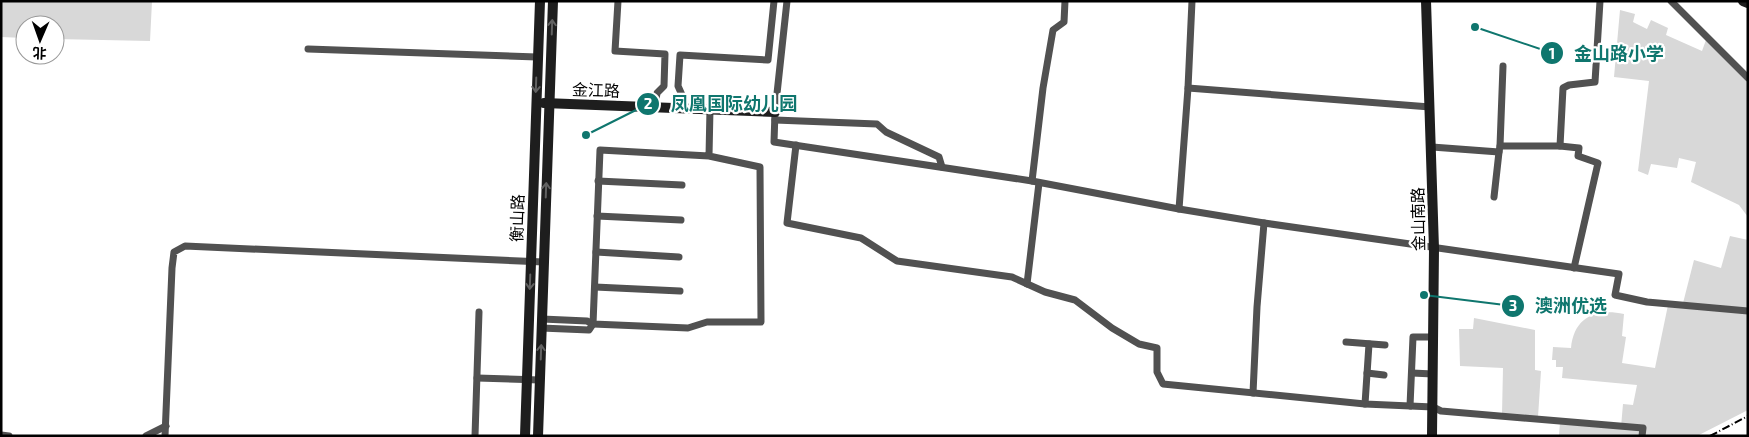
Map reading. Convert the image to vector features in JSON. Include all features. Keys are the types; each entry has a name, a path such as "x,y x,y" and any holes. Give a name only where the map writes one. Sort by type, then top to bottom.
{"street":[{"name":"衡山路","path":"525,436 540,1"},
{"name":"衡山路","path":"538,436 552,1"},
{"path":"618,1 615,51 768,60 774,1"},
{"path":"788,1 775,116 774,142 1035,182 1264,223 1434,249 1619,274 1615,295 1646,302 1748,311"},
{"path":"1027,284 1043,88 1054,30 1064,22 1066,1"},
{"path":"1179,209 1192,1"},
{"name":"金山南路","path":"1426,1 1434,249 1432,436"},
{"path":"1560,146 1563,88 1569,85 1595,82 1600,1"},
{"path":"1671,1 1748,78"},
{"path":"1743,1 1748,3"},
{"path":"308,49 537,57"},
{"path":"655,107 657,93 664,86 665,54"},
{"path":"680,55 678,86 682,95 683,108"},
{"path":"1494,197 1500,149 1502,66"},
{"path":"1188,88 1430,107"},
{"name":"金江路","path":"536,103 710,109 775,116"},
{"path":"709,156 710,109"},
{"path":"775,116 878,124 886,132 939,157 942,167"},
{"path":"796,145 787,223 861,238 897,261 1012,278 1044,292 1075,300 1112,328 1139,344 1156,348 1157,372 1163,384 1365,404 1432,408 1441,411 1643,428 1642,436"},
{"path":"1432,147 1500,149 1557,148 1560,146 1579,148 1578,156 1598,163 1574,268"},
{"path":"542,324 589,330 594,324 600,150 709,156 760,167 761,322 707,322 688,328 594,324"},
{"path":"598,181 682,185"},
{"path":"597,216 681,220"},
{"path":"1254,393 1257,307 1264,223"},
{"path":"165,436 172,268 174,252 185,246 544,262"},
{"path":"596,252 679,257"},
{"path":"595,287 680,292"},
{"path":"475,436 479,312"},
{"path":"1410,406 1413,337 1434,337"},
{"path":"1346,342 1385,345"},
{"path":"1365,404 1369,344"},
{"path":"1367,373 1384,375"},
{"path":"1412,373 1433,374"},
{"path":"477,378 540,380"},
{"path":"146,436 166,426"},
{"path":"1,436 9,436"}],"shaded area":[{"path":"1,1 152,1 150,41 65,39 65,15 15,15 15,38 1,37"},
{"path":"1620,10 1635,14 1633,22 1647,29 1651,20 1668,28 1666,35 1702,51 1706,40 1748,83 1748,217 1739,205 1691,182 1696,162 1679,158 1677,168 1651,164 1648,175 1638,171 1649,81 1614,77"},
{"path":"1730,236 1748,240 1748,410 1697,436 1559,436 1560,422 1621,427 1623,404 1633,405 1637,385 1562,378 1563,367 1556,367 1556,360 1552,360 1553,347 1571,348 1577,329 1588,317 1604,312 1624,314 1622,336 1626,337 1622,363 1655,368 1668,305 1682,307 1694,260 1721,268"},
{"path":"1474,318 1535,330 1535,370 1541,371 1538,417 1502,414 1503,368 1460,366 1459,329 1473,329"}],"railway":[{"path":"1710,436 1748,416"}],"place":[{"name":"金山路小学","path":"1475,27"},
{"name":"凤凰国际幼儿园","path":"586,135"},
{"name":"澳洲优选","path":"1424,295"}]}
